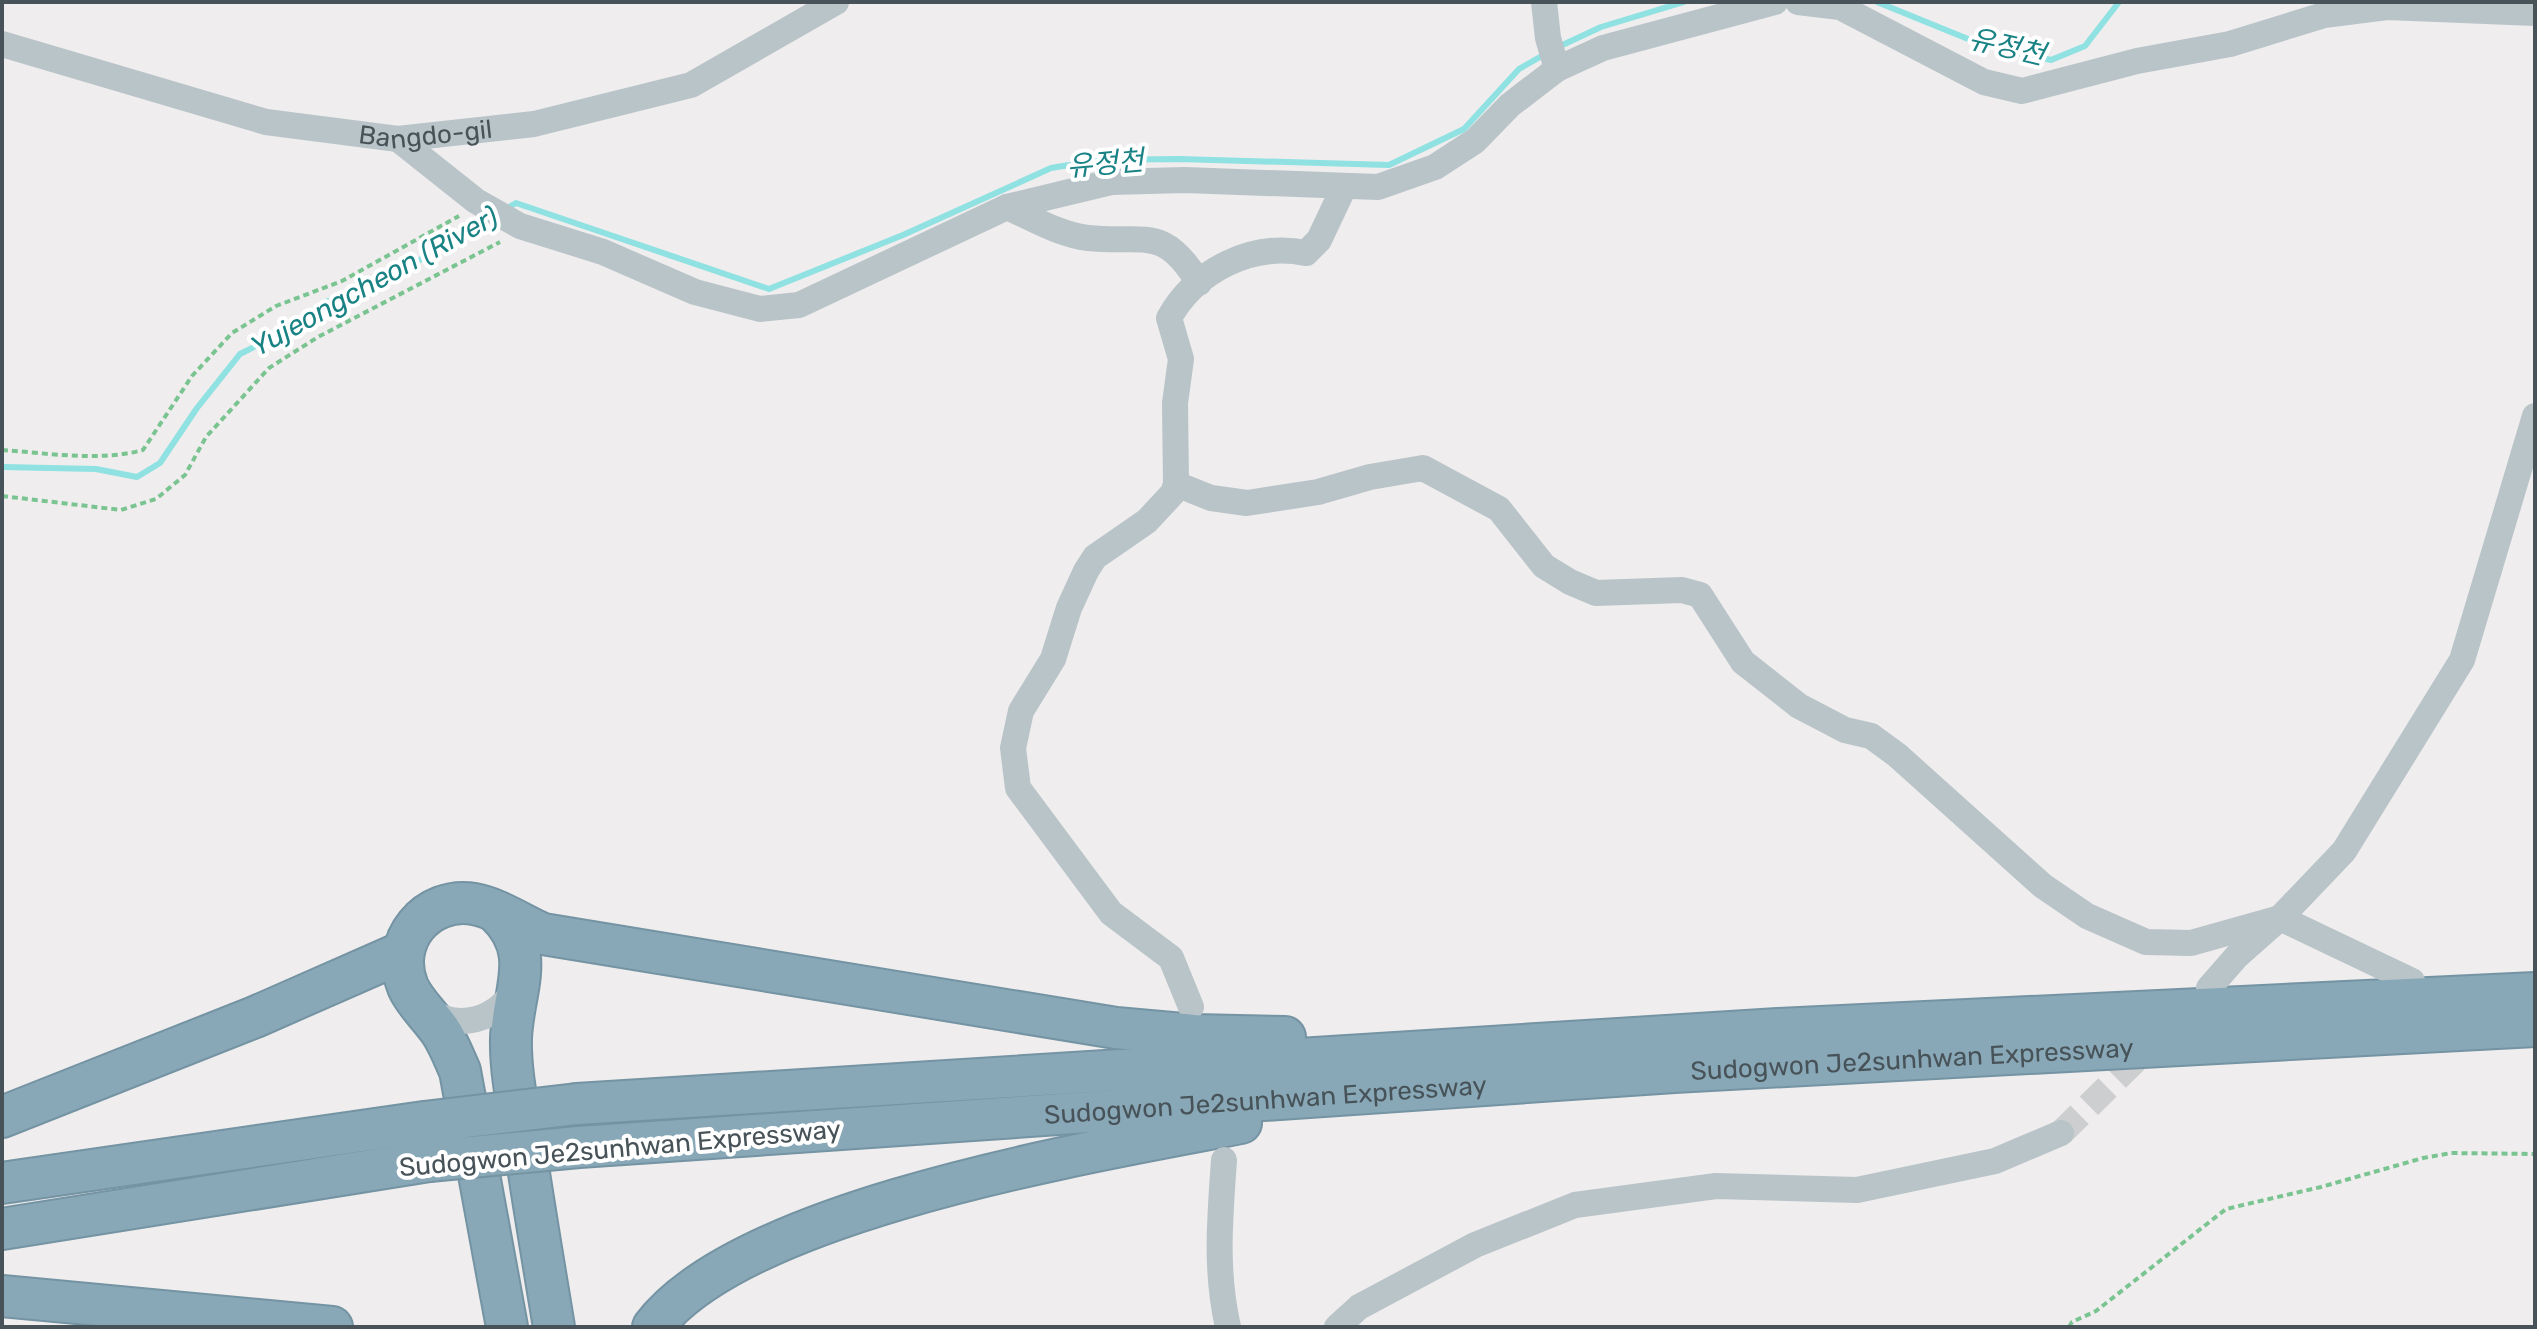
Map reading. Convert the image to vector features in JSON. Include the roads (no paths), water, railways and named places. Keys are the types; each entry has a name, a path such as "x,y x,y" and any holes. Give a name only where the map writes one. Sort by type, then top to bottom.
{"highway":[{"path":"507,1327 460,1071 450,1047 409,989 403,971 403,952 410,933 422,917 439,907 459,902 479,905 543,934 1116,1028 1665,1055"},
{"path":"497,913 511,927 520,945 522,965 512,1031 513,1073 554,1327"},
{"path":"2,1117 255,1017 403,952"},
{"name":"Sudogwon Je2sunhwan Expressway","path":"2,1229 429,1161 1665,1055 1778,1029 2535,993"},
{"name":"Sudogwon Je2sunhwan Expressway","path":"2,1183 424,1122 577,1104 1665,1055 2535,1026"},
{"path":"653,1327 690,1290 722,1268 867,1210 957,1184 1075,1155 1259,1120 1665,1055"},
{"path":"2,1296 332,1327"}],"street":[{"name":"Bangdo-gil","path":"2,44 266,122 398,139 534,124 691,85 836,2"},
{"path":"1544,2 1548,38 1557,69"},
{"path":"398,139 482,205 516,224 603,252 695,292 760,309 799,305 1007,207 1111,182 1185,180 1378,187 1435,167 1475,141 1510,105 1557,69 1603,48 1775,2"},
{"path":"1798,2 1840,7 1984,82 2022,91 2137,61 2230,44 2324,15 2387,7 2535,13"},
{"path":"1191,1007 1171,958 1111,913 1018,788 1013,748 1021,711 1053,659 1069,608 1086,571 1095,557 1147,521 1173,493 1176,484 1175,403 1181,359 1169,318 1176,305 1222,265 1255,251 1284,248 1306,253 1319,240 1344,187"},
{"path":"1007,207 1085,238 1145,237 1163,243 1186,261 1199,283"},
{"path":"2209,988 2237,956 2280,918 2344,851 2462,660 2535,416"},
{"path":"1176,484 1211,498 1247,503 1318,492 1370,477 1423,468 1499,509 1544,566 1570,582 1596,593 1682,590 1700,595 1743,662 1799,706 1845,730 1871,736 1897,755 2043,886 2087,916 2146,942 2191,943 2280,918 2412,981"},
{"path":"421,1005 446,1019 475,1020 493,1014 508,1002 518,984"},
{"path":"1337,1327 1359,1307 1475,1245 1575,1205 1716,1186 1857,1190 1995,1161 2061,1133"},
{"path":"1224,1160 1217,1251 1218,1283 1228,1327"}],"waterway":[{"name":"유정천","path":"1556,48 1601,27 1684,2"},
{"name":"유정천","path":"1877,2 1973,41 2051,60 2085,46 2119,2"},
{"name":"유정천","path":"506,209 516,203 769,289 903,235 1051,168 1099,160 1179,159 1389,165 1464,129 1519,69 1547,53"},
{"name":"Yujeongcheon (River)","path":"2,467 96,469 137,477 160,463 197,408 240,354 290,329 323,303 386,280 490,218"}],"tunnel":[{"path":"2061,1133 2153,1043"}]}
